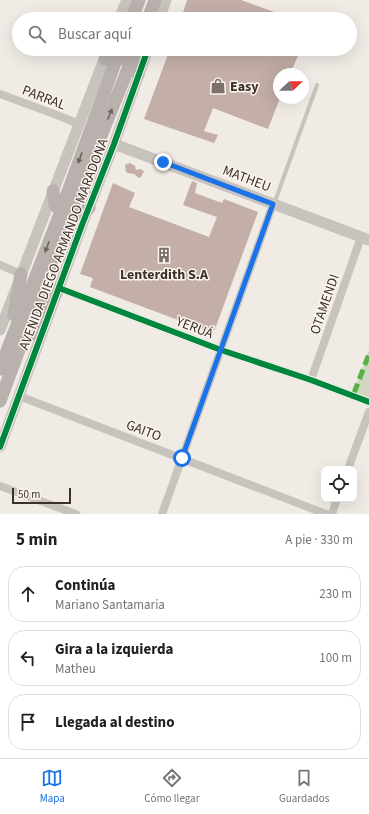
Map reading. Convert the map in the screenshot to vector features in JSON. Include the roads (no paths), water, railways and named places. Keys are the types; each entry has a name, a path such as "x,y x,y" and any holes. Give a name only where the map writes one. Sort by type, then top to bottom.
{"main road":[{"path":"135,12 139,0"},
{"path":"151,12 155,0"},
{"path":"159,12 160,0"},
{"name":"AVENIDA DIEGO ARMANDO MARADONA","path":"0,401 65,213 112,56"},
{"path":"119,56 131,62 137,68 138,74"},
{"name":"AVENIDA DIEGO ARMANDO MARADONA","path":"0,369 65,213 133,56"},
{"path":"53,191 55,205 65,213 82,214 89,208"},
{"path":"8,348 21,274"},
{"path":"14,360 59,288"}],"street":[{"path":"122,12 127,0"},
{"path":"161,12 166,0"},
{"name":"AVENIDA DIEGO ARMANDO MARADONA","path":"0,330 79,124 112,56"},
{"name":"AVENIDA DIEGO ARMANDO MARADONA","path":"0,448 114,144 145,56"},
{"name":"PARRAL","path":"0,94 79,124"},
{"name":"MATHEU","path":"114,144 365,238"},
{"path":"162,514 273,204"},
{"name":"OTAMENDI","path":"311,380 365,238"},
{"path":"0,265 21,274"},
{"name":"YERUÁ","path":"59,288 221,350 311,380 369,402"},
{"name":"GAITO","path":"19,396 326,514"},
{"path":"349,466 369,412"},
{"path":"0,486 76,514"},
{"path":"332,514 337,502"}],"lane":[{"path":"273,204 317,85"}],"place":[{"name":"Easy","path":"218,86"},
{"name":"Lenterdith S.A","path":"164,255"}]}
